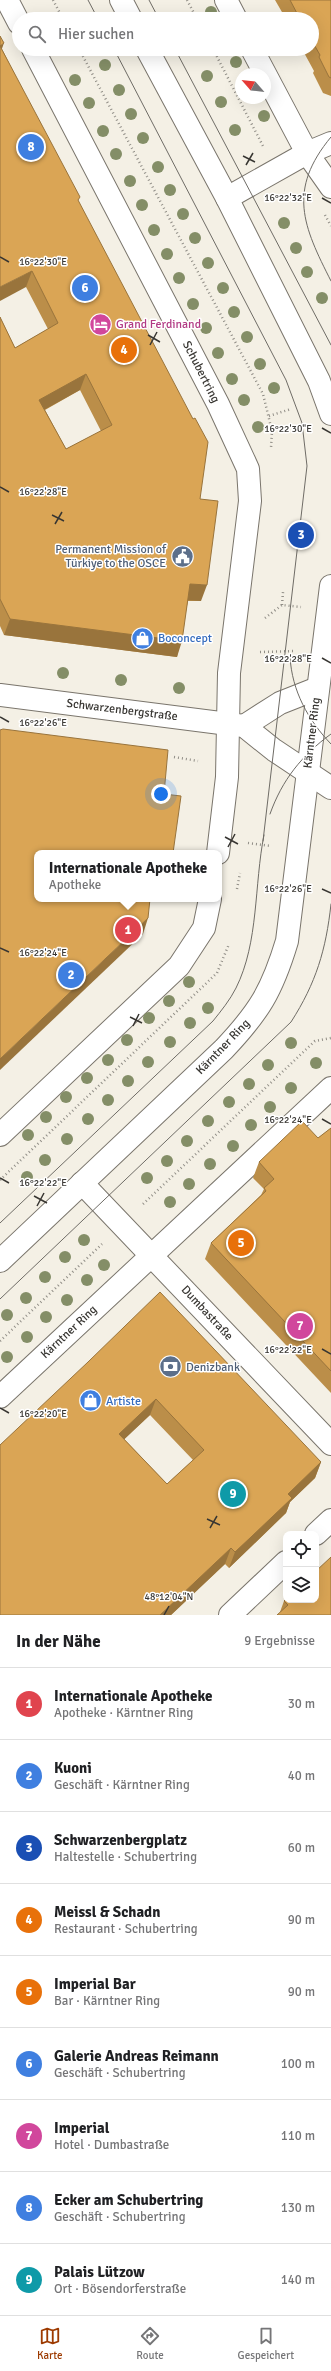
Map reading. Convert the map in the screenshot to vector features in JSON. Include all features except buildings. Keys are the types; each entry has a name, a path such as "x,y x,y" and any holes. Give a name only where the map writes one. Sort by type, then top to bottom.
{"street":[{"path":"7,0 13,12"},
{"path":"121,0 127,12"},
{"path":"226,0 232,12"},
{"name":"Schubertring","path":"36,56 218,404 248,469 250,501 229,673 236,725"},
{"path":"151,56 227,198 319,381 331,414"},
{"path":"256,56 307,153 331,187"},
{"path":"227,198 276,172 307,153 331,143"},
{"path":"236,725 280,703 324,686 323,650 331,586"},
{"name":"Kärntner Ring","path":"0,1261 224,1049 249,1022 268,993 287,941 307,772 324,686"},
{"name":"Schwarzenbergstraße","path":"0,694 236,725"},
{"path":"236,725 331,788"},
{"path":"218,850 227,777 236,725"},
{"path":"0,1135 179,966 204,928 209,902"},
{"name":"Kärntner Ring","path":"0,1397 331,1088"},
{"name":"Dumbastraße","path":"82,1183 152,1254 331,1444"},
{"path":"319,1531 331,1520"},
{"path":"230,1615 283,1565"}],"path":[{"path":"53,0 59,12"},
{"path":"188,0 194,12"},
{"path":"83,56 262,394 272,431"},
{"path":"217,56 276,172"},
{"path":"269,416 291,409"},
{"path":"282,605 283,592"},
{"path":"263,620 282,605 328,610"},
{"path":"254,652 323,650"},
{"path":"174,758 201,762"},
{"path":"0,1341 315,1041 331,1038"}],"tram line":[{"path":"88,0 94,12"},
{"path":"149,0 155,12"},
{"path":"118,56 286,380 302,423 307,466 263,841"},
{"path":"179,56 331,345"},
{"path":"331,137 317,156 308,174 304,191 304,208 307,225 313,243 331,281"},
{"path":"290,657 294,682 308,715 331,744"},
{"path":"270,814 281,790 294,769 311,751 331,734"},
{"path":"0,1223 213,1021 228,1001 236,988 249,952 264,835"},
{"path":"0,1299 291,1022 307,994 318,966 323,951 331,904"}],"place":[{"name":"Ecker am Schubertring","path":"31,147"},
{"name":"Galerie Andreas Reimann","path":"85,288"},
{"name":"Grand Ferdinand","path":"101,324"},
{"name":"Meissl & Schadn","path":"124,350"},
{"name":"Schwarzenbergplatz","path":"301,535"},
{"name":"Permanent Mission of Türkiye to the OSCE","path":"182,556"},
{"name":"Boconcept","path":"142,638"},
{"name":"Internationale Apotheke","path":"128,930"},
{"name":"Kuoni","path":"71,975"},
{"name":"Imperial Bar","path":"241,1243"},
{"name":"Imperial","path":"300,1326"},
{"name":"Denizbank","path":"170,1367"},
{"name":"Artiste","path":"91,1401"},
{"name":"Palais Lützow","path":"233,1494"}]}
